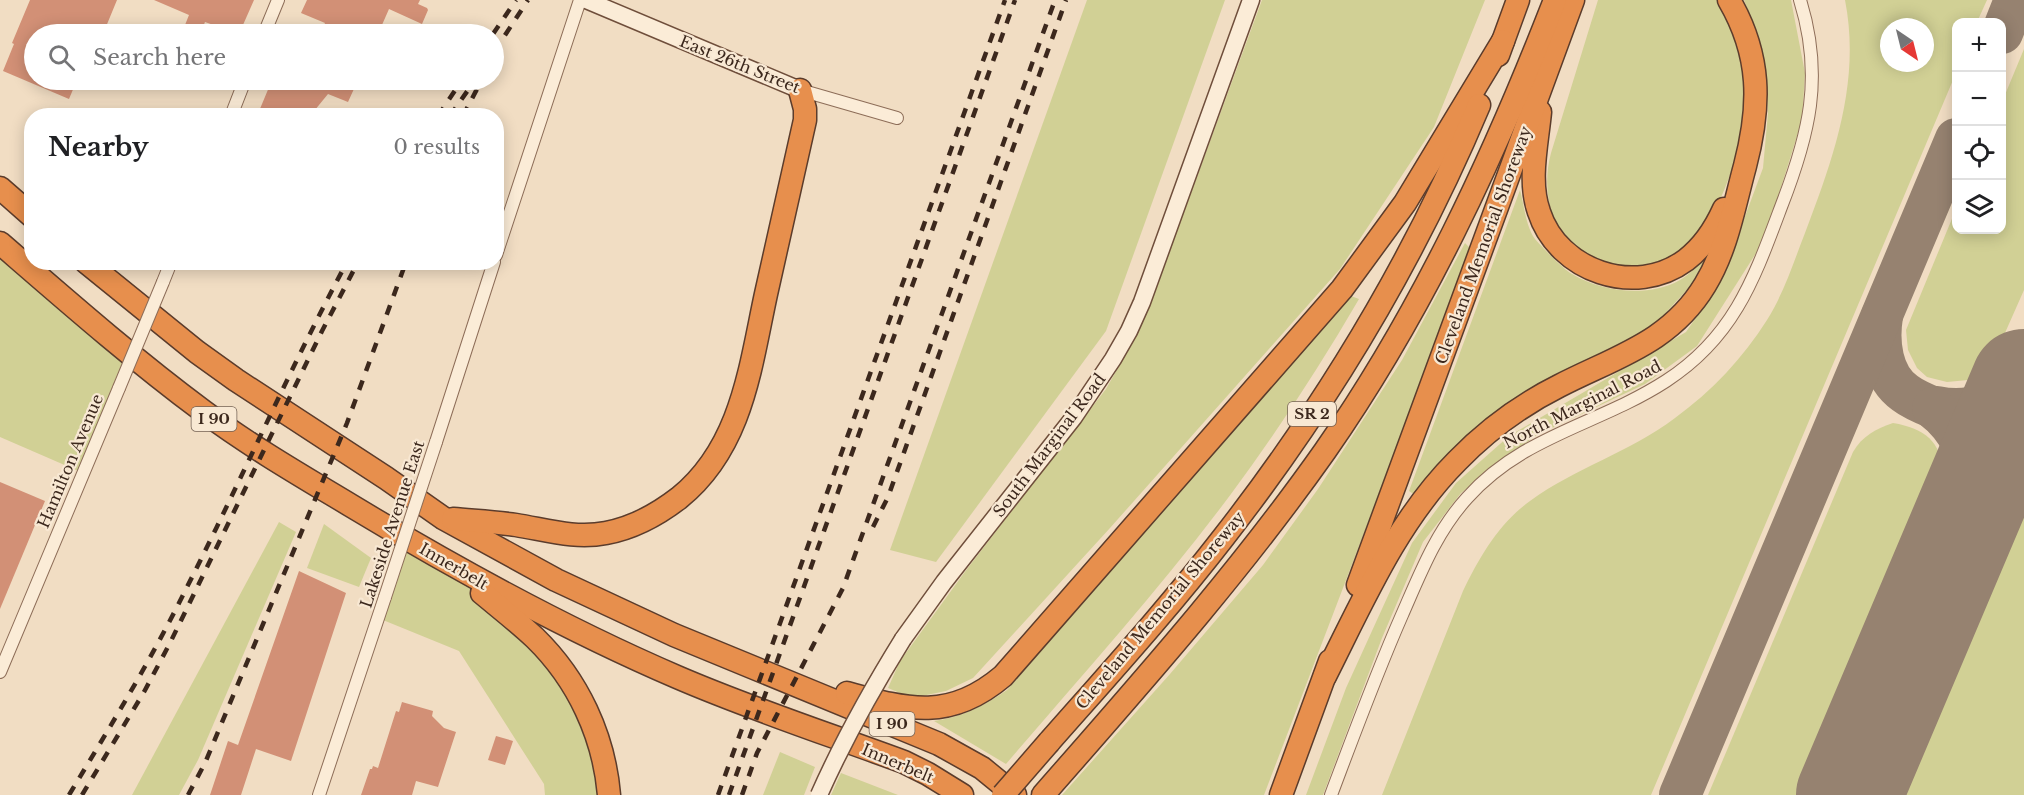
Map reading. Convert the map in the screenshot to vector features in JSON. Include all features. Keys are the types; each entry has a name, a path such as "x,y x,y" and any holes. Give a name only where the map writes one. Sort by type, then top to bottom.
{"highway":[{"name":"Cleveland Memorial Shoreway","path":"1003,795 1201,565 1258,491 1322,398 1381,301 1436,199 1470,125 1518,0"},
{"path":"1043,795 1222,589 1293,495 1359,400 1417,301 1471,199 1555,0"},
{"name":"Cleveland Memorial Shoreway","path":"1281,795 1573,0"},
{"path":"1325,676 1394,542 1423,500 1456,462 1501,423 1530,402 1633,352 1657,337 1678,319 1697,297 1713,269 1726,235 1753,136 1756,109 1756,83 1749,44 1729,0"},
{"path":"759,670 889,704 920,708 960,703 993,684 1018,659 1349,280 1405,203 1503,41"},
{"path":"1543,80 1534,177 1539,214 1550,235 1565,253 1581,264 1601,273 1616,277 1646,277 1685,261 1715,227 1745,164"},
{"path":"443,518 515,525 566,535 604,534 626,529 656,514 684,494 708,469 725,444 743,399 805,120 805,109 800,90"},
{"path":"0,188 24,209"},
{"name":"Innerbelt","path":"0,243 24,264"},
{"name":"Innerbelt","path":"31,270 104,333 204,412 282,464 449,564 526,606 628,655 713,691 904,762 962,795"},
{"name":"Innerbelt","path":"96,270 205,358 443,518 508,555 674,635 939,744 982,768 1015,795"},
{"path":"449,564 535,638 564,672 581,699 600,746 609,795"}],"street":[{"path":"268,24 278,0"},
{"path":"504,231 580,0"},
{"name":"East 26th Street","path":"586,0 800,90 897,118"},
{"name":"South Marginal Road","path":"819,795 855,721 903,639 944,582 1094,390 1129,331 1153,273 1251,0"},
{"name":"North Marginal Road","path":"1332,795 1380,666 1415,584 1442,530 1464,501 1502,465 1531,446 1635,399 1669,379 1710,344 1745,296 1761,263 1791,183 1809,120 1812,62 1800,0"},
{"path":"234,108 242,90"},
{"name":"Hamilton Avenue","path":"0,672 168,270"},
{"name":"Lakeside Avenue East","path":"319,795 491,270"}],"shaded area":[{"path":"1087,0 1225,0 1106,331 936,562 890,550"},
{"path":"1262,0 1485,0 1434,127 1340,269 973,678 946,691 912,698 888,688 900,661 967,569 1106,389 1131,345 1187,204"},
{"path":"1598,0 1717,0 1736,38 1750,80 1747,114 1736,158 1711,218 1691,243 1667,260 1650,266 1637,268 1612,265 1588,255 1568,238 1554,220 1549,203 1547,178 1551,153"},
{"path":"1744,0 1791,0 1805,73 1802,120 1765,239 1697,346 1645,384 1535,436 1461,493 1423,542 1382,638 1323,795 1306,795 1346,688 1412,543 1456,483 1509,436 1686,332 1721,281 1763,168 1768,113 1765,66 1758,36"},
{"path":"1845,0 1987,0 1979,18 1952,18 1952,82 1651,795 1382,795 1463,591 1499,530 1519,510 1547,489 1640,441 1689,408 1737,361 1767,320 1793,266 1826,176 1842,118 1850,60"},
{"path":"2024,49 2024,290 1989,369 1968,380 1947,382 1927,377 1917,368 1908,350 1906,330 1952,219 1952,234 2006,234 2006,92"},
{"path":"1520,190 1527,222 1535,239 1568,272 1597,285 1611,289 1640,291 1667,286 1684,278 1706,255 1712,258 1695,281 1651,329 1596,358 1545,380 1463,441 1415,495 1409,491"},
{"path":"0,243 24,263 24,270 32,270 132,355 83,473 0,437"},
{"path":"1465,243 1472,250 1264,795 1062,795 1263,565 1318,489 1402,360"},
{"path":"1351,296 1359,299 1281,423 1231,494 1149,597 1006,764 934,721 972,710 1007,690"},
{"path":"1893,423 1916,430 1932,442 1941,459 1941,484 1810,795 1708,795 1853,452 1870,434"},
{"path":"2024,507 2024,795 1886,795 2001,523"},
{"path":"279,522 296,532 198,760 179,795 132,795"},
{"path":"324,524 371,558 359,587 307,568"},
{"path":"403,542 449,564 564,672 609,795 545,795 544,784 459,651 378,618"},
{"path":"780,752 815,767 804,795 763,795"},
{"path":"841,773 898,795 831,795"}],"building":[{"path":"30,0 117,0 107,24 24,24 24,80 3,71 14,44 12,43"},
{"path":"154,0 254,0 243,24 205,22 204,24 185,24 189,15"},
{"path":"307,0 420,0 418,4 428,10 422,24 389,9 382,24 325,24 301,13"},
{"path":"48,90 73,90 69,99"},
{"path":"268,90 353,90 348,102 328,94 317,108 260,108"},
{"path":"0,482 45,501 0,609"},
{"path":"299,571 346,593 291,761 256,749 241,795 210,795 228,741 238,745"},
{"path":"402,702 433,711 432,716 444,728 456,732 438,787 416,781 412,795 361,795 370,769 373,766 378,768 396,711 399,712"},
{"path":"496,736 513,741 505,765 488,760"}],"taxiway":[{"path":"2006,23 2015,0"},
{"path":"1680,795 1952,149"},
{"path":"1882,316 1883,358 1897,386 1921,403 2024,446"},
{"path":"1937,407 1962,409 1986,403 2008,391 2024,371"},
{"path":"1933,408 1957,434 1972,467 1974,490 1968,513"}],"runway":[{"path":"1849,795 2024,382"}],"railway":[{"path":"500,24 516,0"},
{"path":"504,37 528,0"},
{"path":"718,795 1005,0"},
{"path":"729,795 1015,0"},
{"path":"742,795 757,753 843,588 1055,0"},
{"path":"873,527 888,497 1066,0"},
{"path":"443,108 455,90"},
{"path":"456,108 468,90"},
{"path":"467,108 476,90"},
{"path":"69,795 159,642 343,270"},
{"path":"82,795 144,692 170,643 354,270"},
{"path":"188,795 205,763 347,423 403,270"}]}
